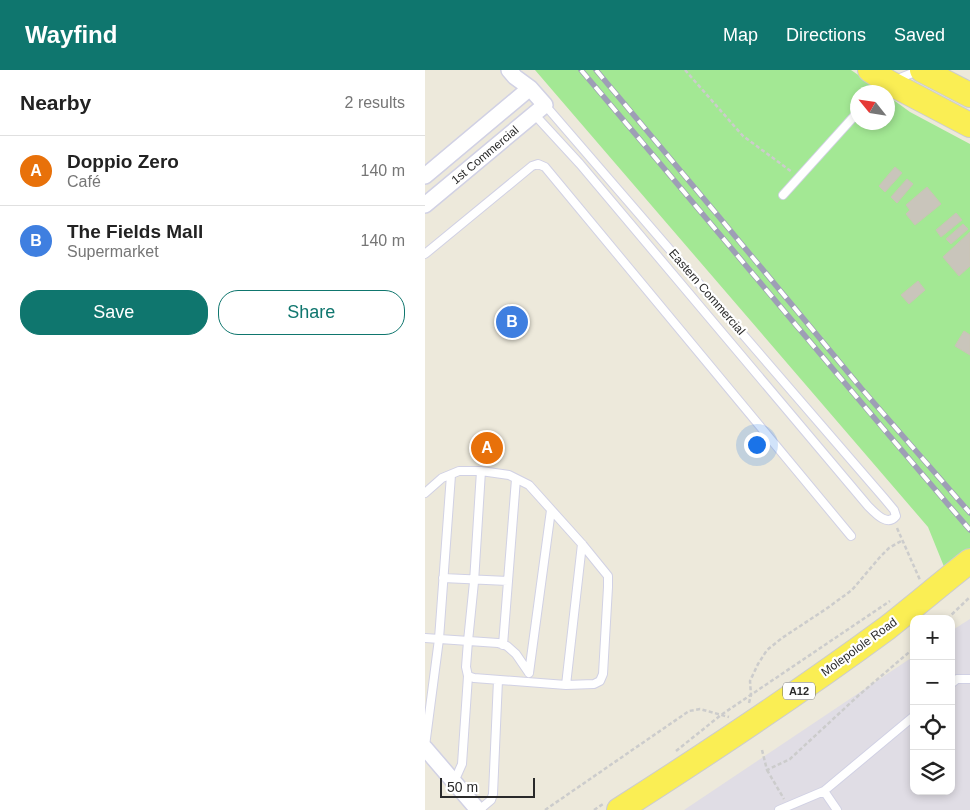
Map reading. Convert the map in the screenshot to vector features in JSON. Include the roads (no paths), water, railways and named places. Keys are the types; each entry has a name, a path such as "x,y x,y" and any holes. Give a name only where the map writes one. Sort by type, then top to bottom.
{"main road":[{"path":"921,70 970,95"},
{"path":"881,77 970,125"},
{"name":"Molepolole Road","path":"615,804 665,781 800,690 888,627 970,561"},
{"path":"924,615 970,578"},
{"name":"Molepolole Road","path":"648,810 810,702 910,626"}],"street":[{"name":"Eastern Commercial","path":"512,73 525,93 540,109"},
{"name":"1st Commercial","path":"425,176 525,93"},
{"name":"1st Commercial","path":"425,204 540,109"},
{"path":"425,747 478,810"}],"lane":[{"path":"881,77 921,70"},
{"name":"Eastern Commercial","path":"540,109 884,498 895,513 893,520 881,518 868,506 580,164 540,109"},
{"path":"783,195 850,122"},
{"path":"425,254 532,166 539,164 545,168 851,536"},
{"path":"454,782 462,764 468,676 466,666 481,470"},
{"path":"425,493 442,478 459,471 481,470 516,478 529,485 608,576 609,587 603,674 600,681 594,684 567,685 468,676"},
{"path":"425,747 439,639 451,474"},
{"path":"503,645 516,478"},
{"path":"529,673 551,510"},
{"path":"567,685 582,544"},
{"path":"443,578 508,581"},
{"path":"425,638 507,646 516,654 536,683"},
{"path":"955,681 970,679"},
{"path":"478,810 491,800 493,794 498,680"},
{"path":"779,810 824,791 910,719"},
{"path":"824,791 837,810"}],"railway":[{"path":"581,70 970,530"},
{"path":"596,70 861,388 970,513"}],"place":[{"name":"The Fields Mall","path":"512,322"},
{"name":"Doppio Zero","path":"487,448"}]}
